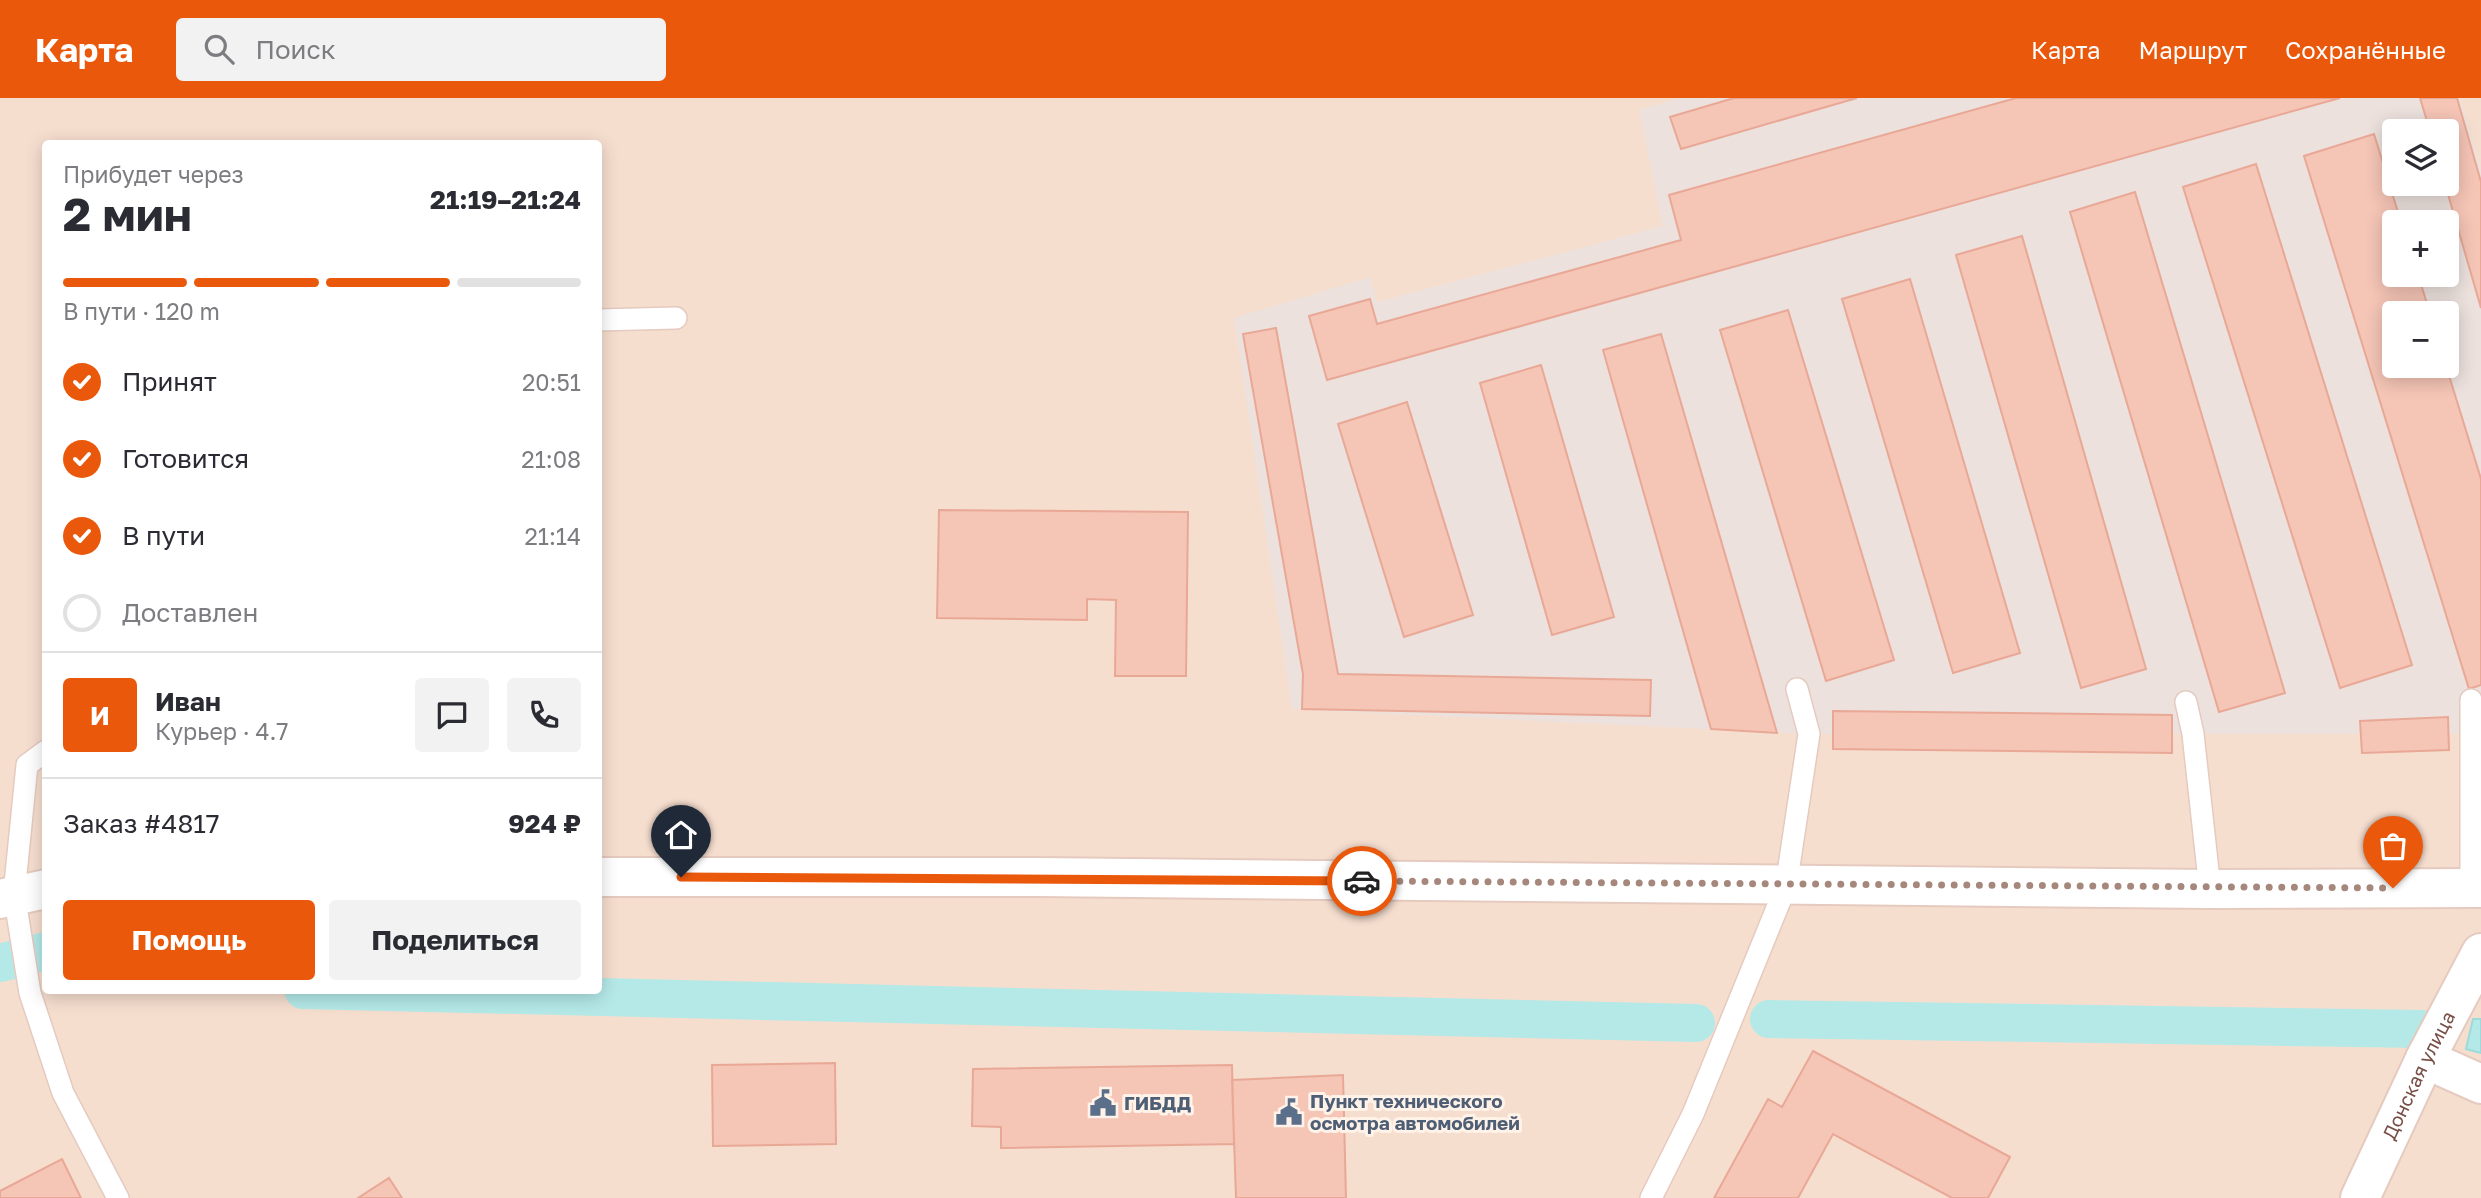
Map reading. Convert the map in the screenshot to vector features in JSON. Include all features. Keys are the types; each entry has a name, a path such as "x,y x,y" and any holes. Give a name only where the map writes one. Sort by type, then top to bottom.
{"street":[{"path":"602,877 1038,877 2210,889 2476,888"},
{"name":"Донская улица","path":"2360,1198 2425,1059 2481,953"},
{"path":"2425,1059 2481,1084"}],"lane":[{"path":"602,320 676,318"},
{"path":"1651,1198 1693,1114 1786,886 1809,734 1797,689"},
{"path":"2472,701 2469,734 2476,888"},
{"path":"2186,702 2193,734 2210,889"},
{"path":"42,754 27,765 20,940 30,993 63,1093 118,1198"}],"shaded area":[{"path":"0,98 2481,98 2481,1198 0,1198"},
{"path":"1680,98 2460,98 2481,169 2481,734 1809,734 1292,709 1234,318 1370,277 1377,302 1663,226 1639,110"}],"water":[{"path":"2473,1019 2481,1019 2481,1053 2466,1049"}],"building":[{"path":"1734,98 1857,98 1681,149 1670,117"},
{"path":"2016,98 2340,98 1327,380 1309,316 1370,299 1377,324 1681,240 1669,195"},
{"path":"2420,98 2457,98 2481,182 2481,308 2459,232 2459,210 2453,210 2448,196 2459,196 2459,119 2426,119"},
{"path":"2374,134 2382,160 2382,196 2393,196 2397,210 2382,210 2382,287 2422,287 2426,301 2382,301 2382,378 2450,378 2481,479 2481,685 2469,689 2304,156"},
{"path":"2256,164 2412,665 2340,688 2183,187"},
{"path":"2135,192 2285,693 2219,712 2070,212"},
{"path":"2022,236 2146,669 2081,688 1956,255"},
{"path":"1910,279 2020,653 1953,673 1842,299"},
{"path":"1788,310 1894,660 1826,681 1720,330"},
{"path":"1276,328 1338,674 1651,680 1650,716 1302,709 1303,674 1243,334"},
{"path":"1661,334 1777,733 1711,729 1603,350"},
{"path":"1541,365 1614,617 1552,635 1480,383"},
{"path":"1407,402 1473,615 1404,637 1338,424"},
{"path":"939,510 1188,512 1186,676 1115,676 1116,600 1087,599 1087,620 937,618"},
{"path":"1833,711 2172,715 2172,753 1833,749"},
{"path":"2448,717 2449,750 2362,753 2360,721"},
{"path":"1813,1051 2010,1157 1988,1198 1952,1198 1833,1134 1798,1198 1714,1198 1768,1099 1782,1107"},
{"path":"835,1063 836,1144 713,1146 712,1065"},
{"name":"ГИБДД","path":"1232,1065 1234,1144 1001,1148 1001,1127 972,1126 973,1069"},
{"name":"Пункт технического осмотра автомобилей","path":"1343,1075 1346,1198 1236,1198 1232,1080"},
{"path":"62,1159 81,1198 0,1198 0,1191"},
{"path":"389,1178 402,1198 358,1198"}],"waterway":[{"path":"0,963 42,952"},
{"path":"472,994 1696,1023"},
{"path":"1769,1019 2423,1029"}],"way so far":[{"path":"1362,881 2210,889 2393,888"}],"place":[{"name":"ГИБДД","path":"1103,1103"},
{"name":"Пункт технического осмотра автомобилей","path":"1289,1112"}],"route":[{"path":"681,877 1362,881"}]}
